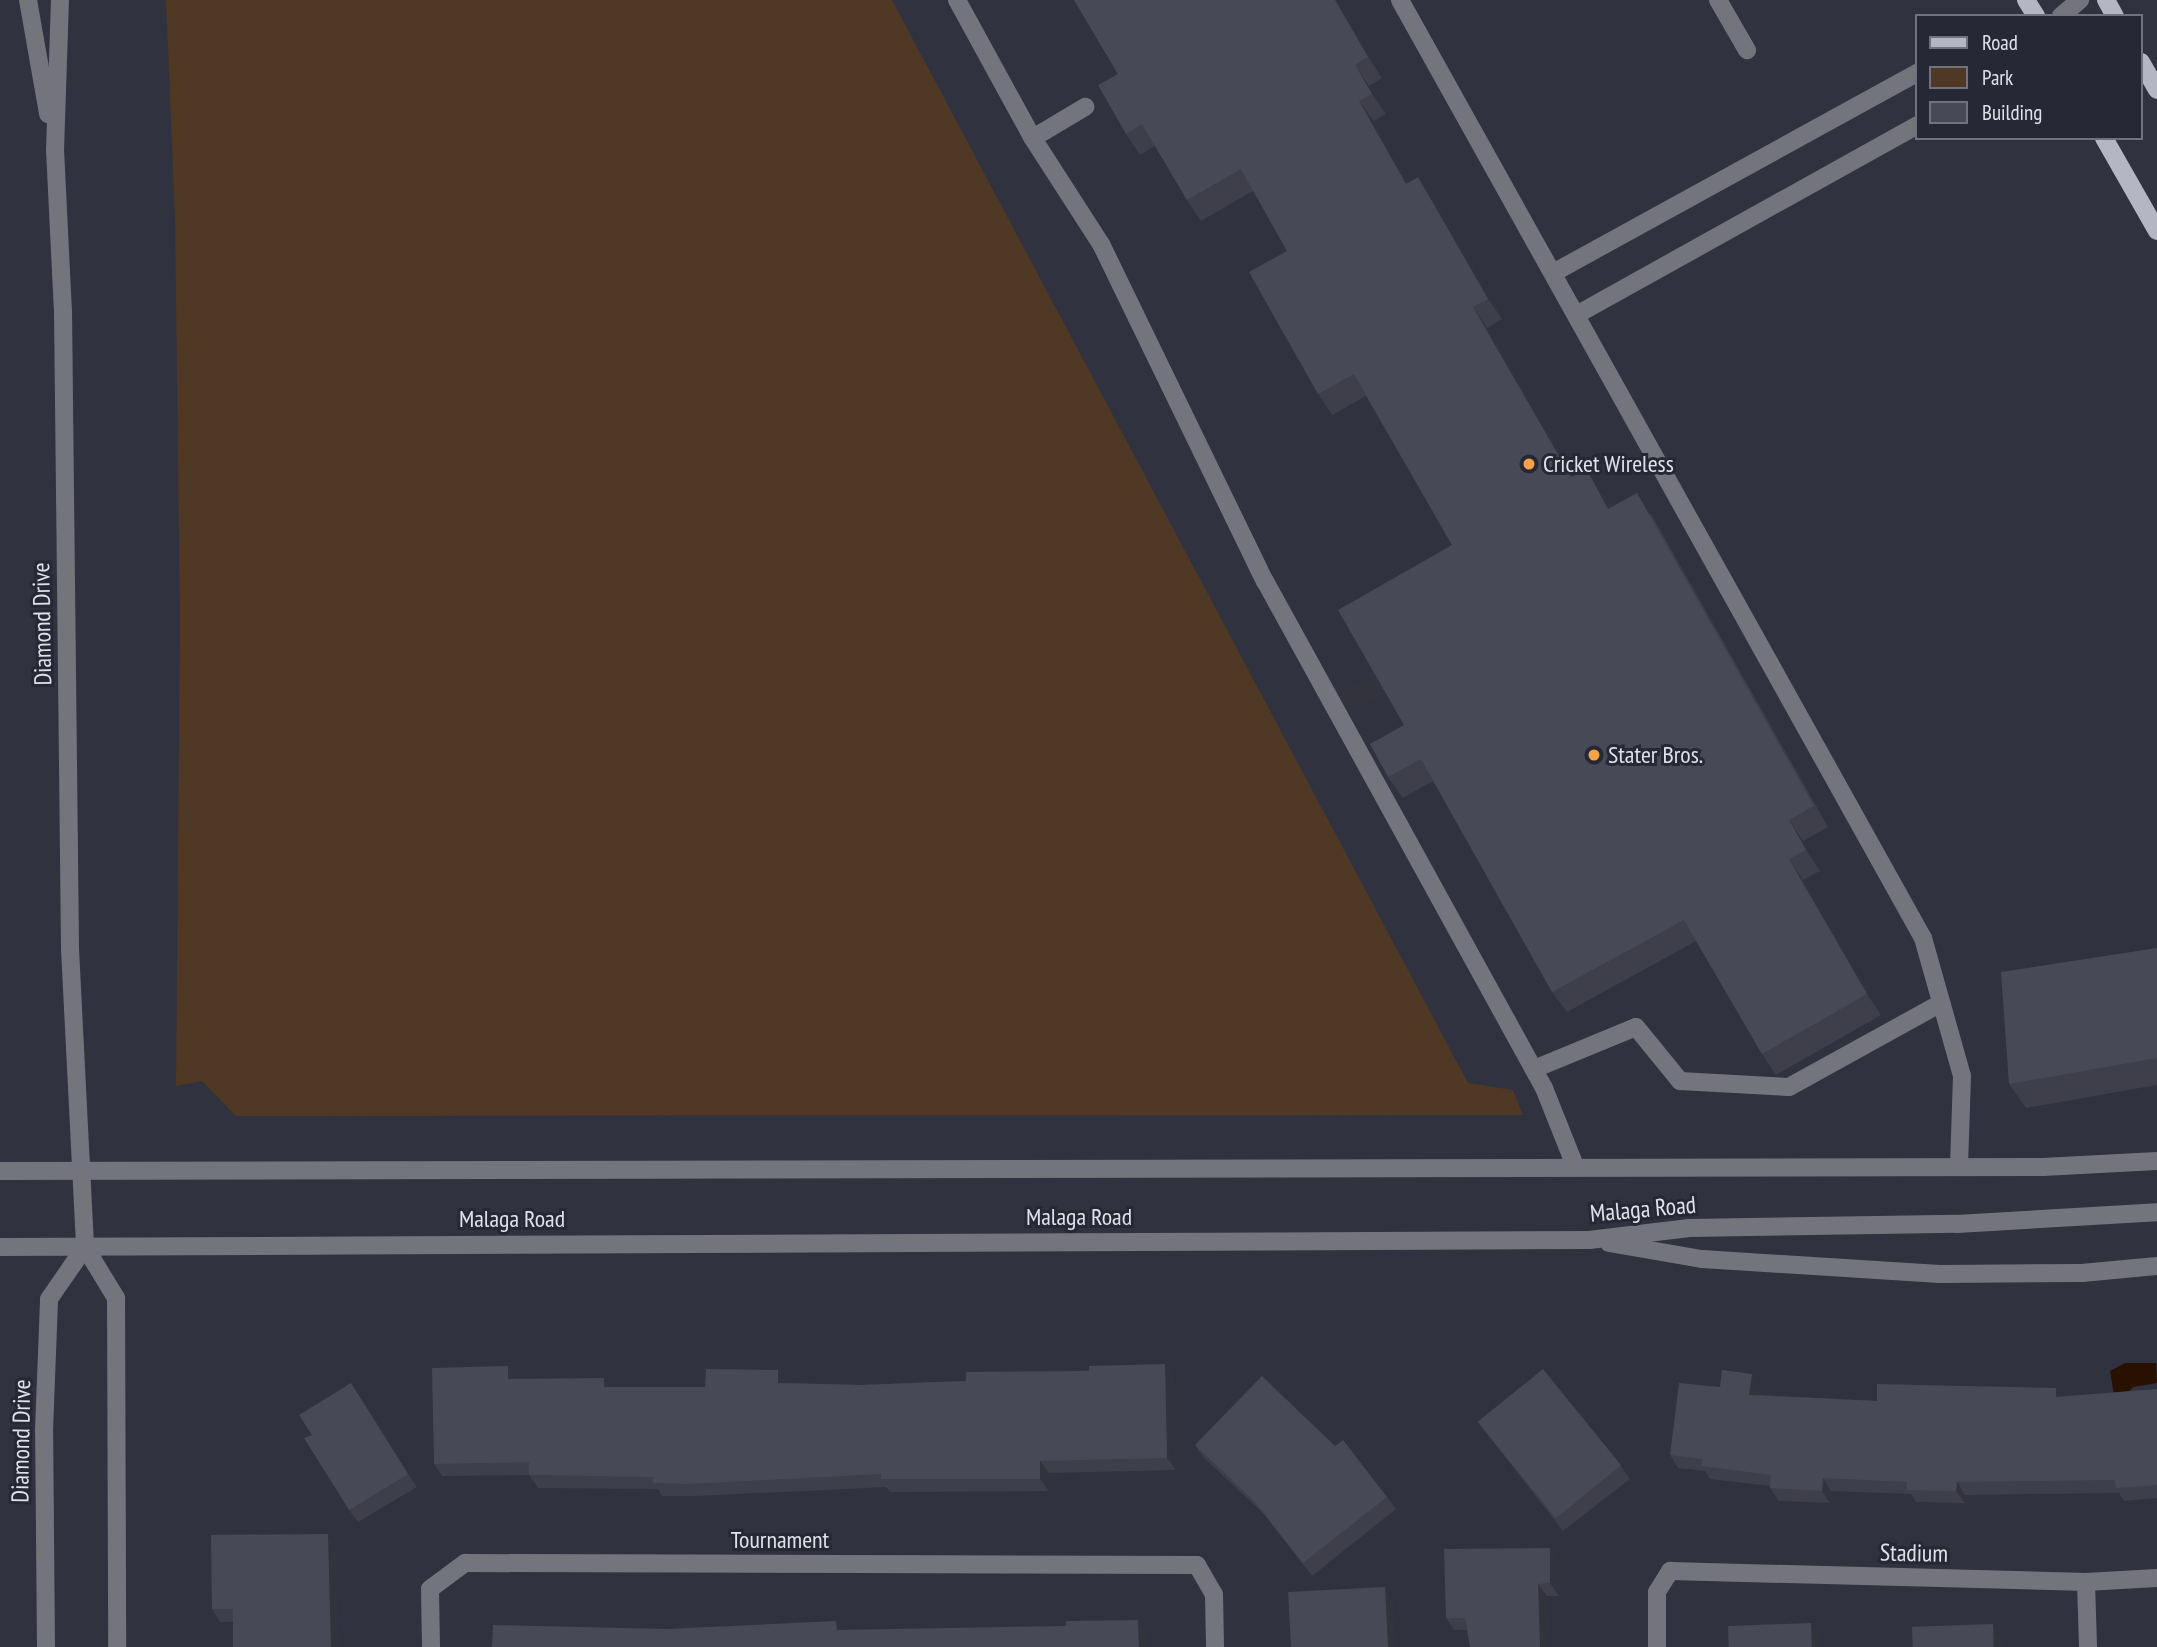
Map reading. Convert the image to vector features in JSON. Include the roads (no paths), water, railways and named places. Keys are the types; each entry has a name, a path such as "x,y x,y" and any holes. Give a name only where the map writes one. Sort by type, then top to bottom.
{"main road":[{"path":"2143,66 2157,90"},
{"path":"2105,140 2157,232"}],"street":[{"path":"28,0 55,149"},
{"name":"Diamond Drive","path":"60,0 55,149 63,310 70,949 85,1247 116,1298 117,1647"},
{"path":"957,0 1033,138 1101,244 1265,581 1534,1069 1575,1166"},
{"path":"1400,0 1578,314 1923,938 1962,1076 1959,1166"},
{"path":"1718,0 1747,50"},
{"path":"2063,14 2080,0"},
{"path":"1553,273 1916,74"},
{"path":"1033,138 1085,107"},
{"path":"1578,314 1916,126"},
{"path":"1534,1069 1636,1027 1680,1081 1789,1087 1941,1003"},
{"name":"Malaga Road","path":"0,1171 1959,1166 2157,1161"},
{"name":"Malaga Road","path":"0,1247 1589,1240 1689,1228 1957,1224 2157,1212"},
{"path":"1589,1240 1702,1259 1940,1274 2082,1273 2157,1266"},
{"name":"Diamond Drive","path":"46,1647 44,1432 49,1299 85,1247"},
{"name":"Tournament","path":"431,1647 430,1589 465,1563 1197,1565 1214,1594 1215,1647"},
{"name":"Stadium","path":"1657,1647 1657,1592 1670,1571 2085,1582 2157,1578"},
{"path":"2085,1582 2088,1647"}],"place":[{"name":"Cricket Wireless","path":"1529,464"},
{"name":"Stater Bros.","path":"1594,755"}]}
